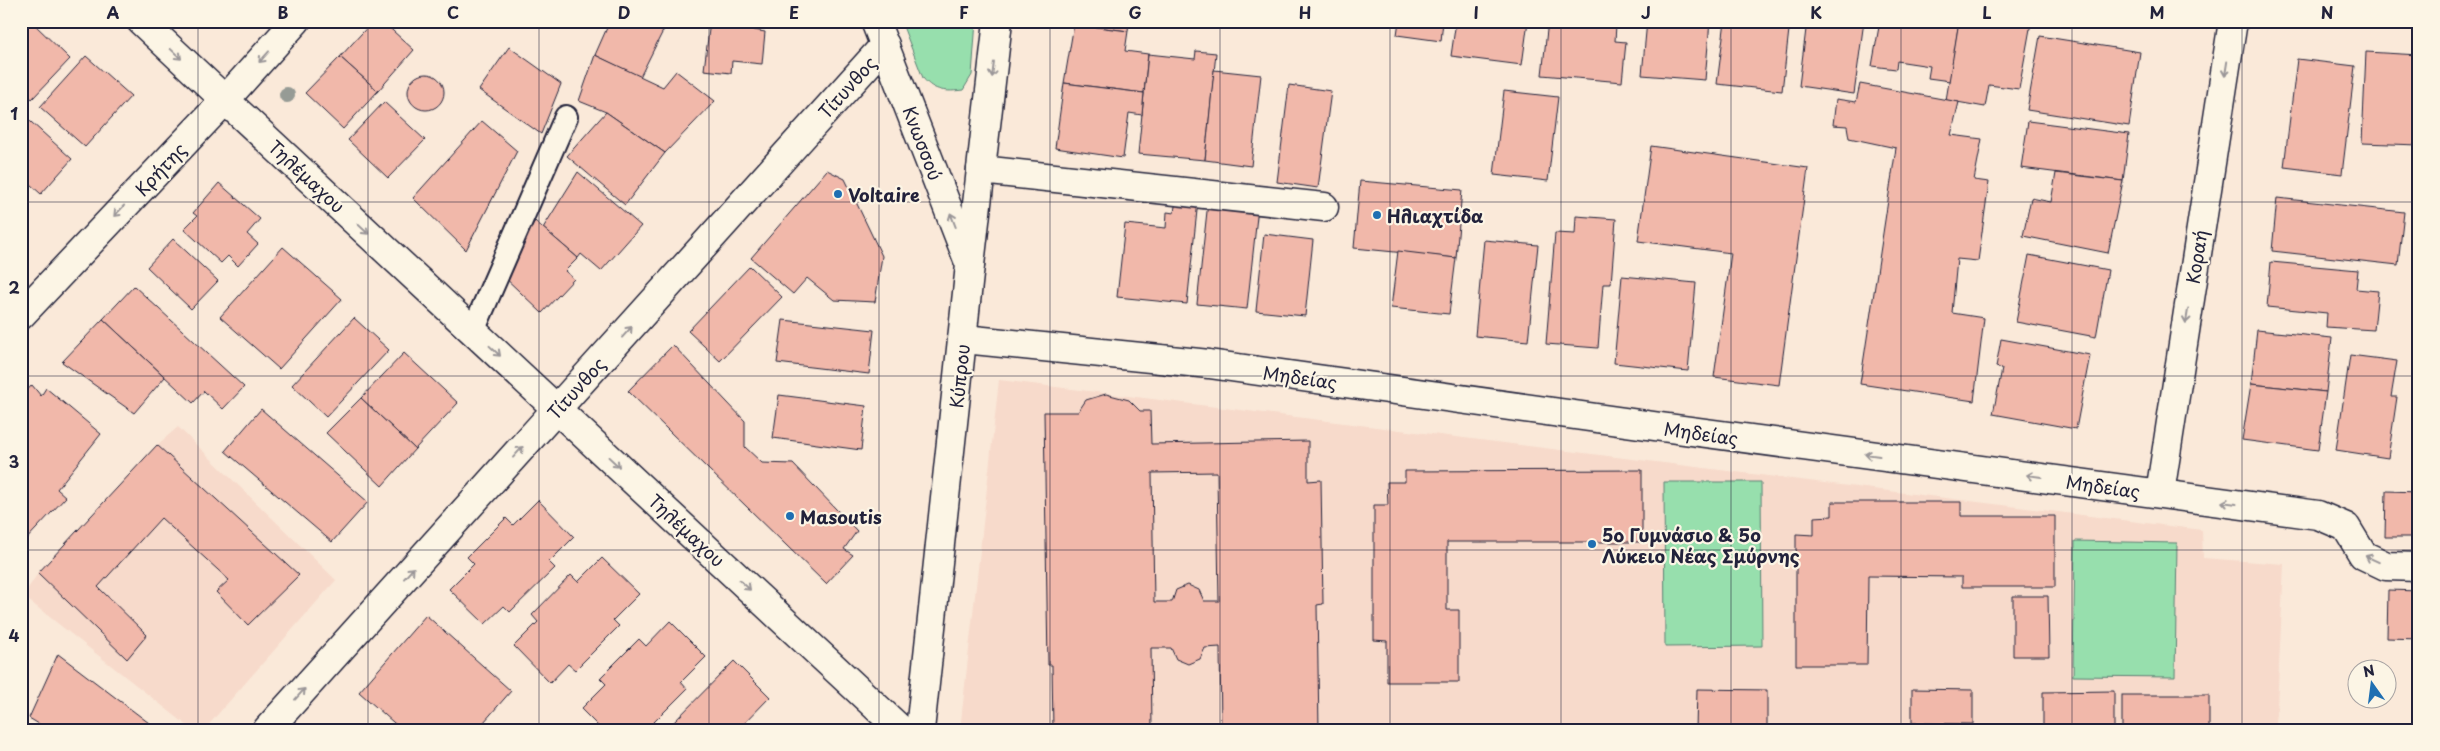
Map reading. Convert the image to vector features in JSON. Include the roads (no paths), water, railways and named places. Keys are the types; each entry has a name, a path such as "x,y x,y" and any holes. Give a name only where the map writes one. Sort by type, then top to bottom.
{"street":[{"name":"Τηλέμαχου","path":"141,21 901,730"},
{"name":"Κρήτης","path":"21,315 225,100 296,21"},
{"name":"Κύπρου","path":"920,730 998,21"},
{"name":"Κοραή","path":"2160,493 2233,21"},
{"name":"Κνωσσού","path":"880,33 970,266"},
{"name":"Τίτυνθος","path":"267,730 556,409 880,33"},
{"path":"981,170 1324,207"},
{"name":"Μηδείας","path":"964,339 1209,364 2318,515 2346,527 2363,555 2386,566 2419,567"}],"lane":[{"path":"473,331 566,117"}],"place":[{"name":"Voltaire","path":"838,194"},
{"name":"Ηλιαχτίδα","path":"1377,215"},
{"name":"Masoutis","path":"790,516"},
{"name":"5ο Γυμνάσιο & 5ο Λύκειο Νέας Σμύρνης","path":"1592,544"}]}
